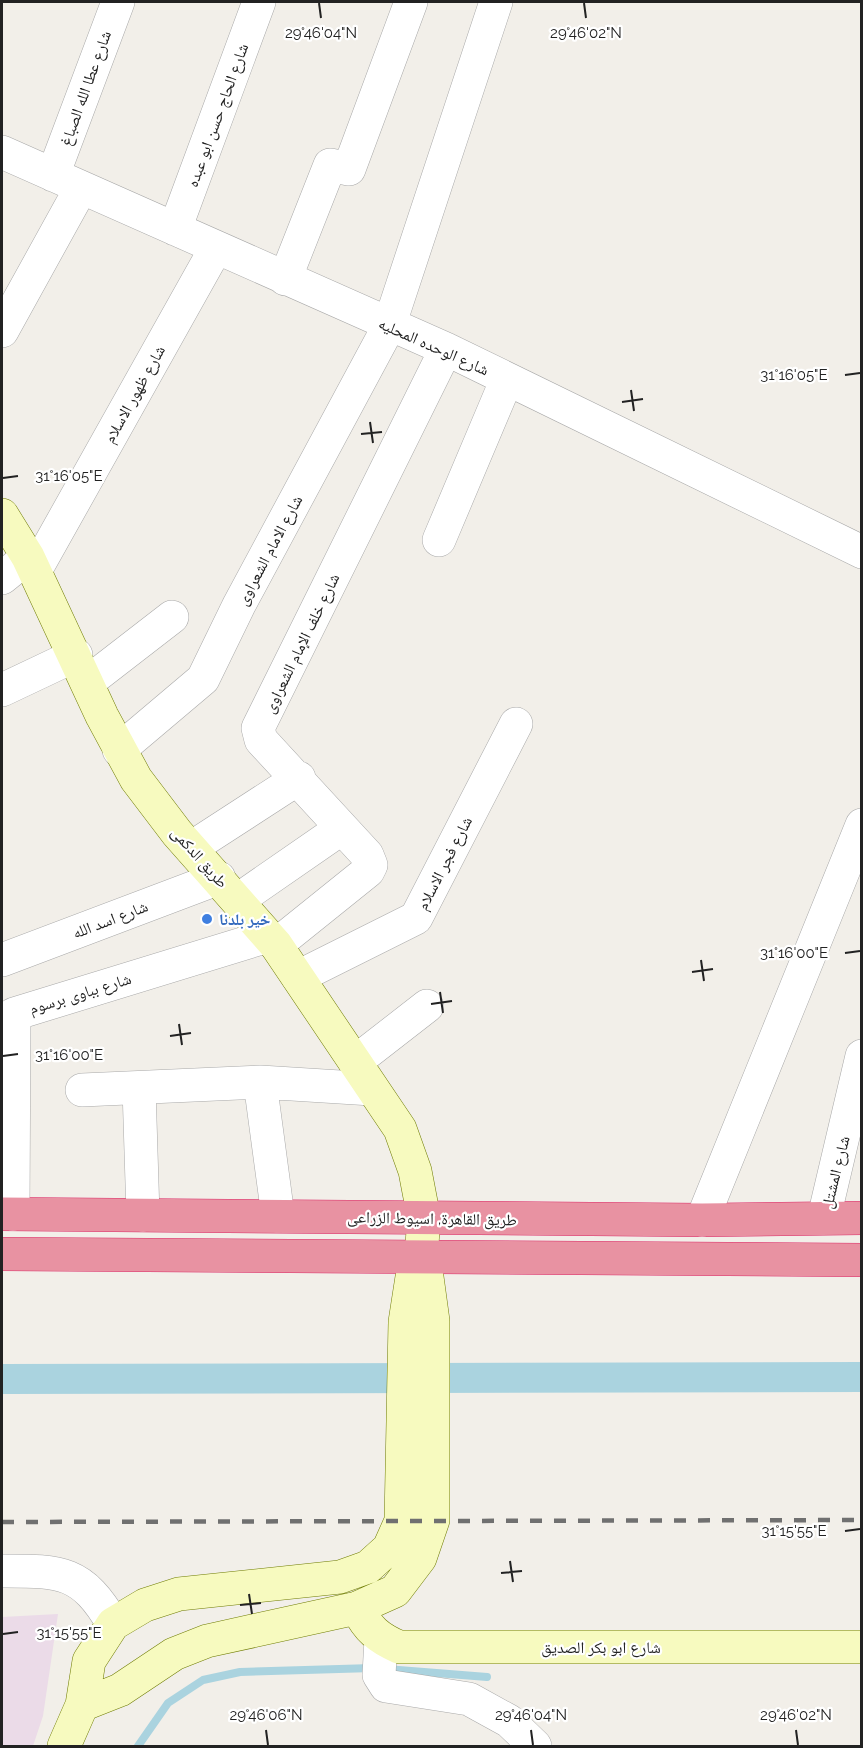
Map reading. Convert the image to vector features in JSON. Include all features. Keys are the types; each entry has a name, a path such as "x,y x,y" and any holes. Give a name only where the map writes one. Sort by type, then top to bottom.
{"highway":[{"name":"طريق القاهرة, اسيوط الزراعى","path":"7,1214 702,1220 861,1218"},
{"path":"2,1254 861,1260"}],"street":[{"name":"شارع عطا الله الصباغ","path":"2,331 67,181 118,2"},
{"name":"شارع الحاج حسن ابو عبده","path":"175,229 259,2"},
{"path":"285,279 330,165 349,169 411,2"},
{"name":"شارع الامام الشعراوى","path":"119,750 203,679 239,605 389,326 496,2"},
{"name":"شارع الوحده المحليه","path":"2,152 389,326 446,349 861,552"},
{"name":"شارع ظهور الاسلام","path":"31,564 216,248"},
{"name":"شارع خلف الإمام الشعراوى","path":"272,941 370,868 366,855 299,778 261,740 258,728 446,349"},
{"path":"439,540 507,379"},
{"name":"طريق الدكمى","path":"2,515 31,564 119,750 156,806 229,889 298,976 400,1129 415,1171 424,1218 421,1257 412,1277 419,1322"},
{"path":"2,578 31,564"},
{"path":"2,690 82,668 172,617"},
{"name":"شارع فجر الاسلام","path":"298,976 416,918 516,724"},
{"path":"191,848 299,778"},
{"path":"702,1220 861,825"},
{"name":"شارع اسد الله","path":"2,960 229,889 342,828"},
{"name":"شارع بباوى برسوم","path":"7,1214 14,1014 272,941"},
{"path":"82,1090 364,1075 428,1006"},
{"name":"شارع المشتل","path":"824,1217 861,1056"},
{"path":"260,1082 278,1216"},
{"path":"139,1088 143,1215"},
{"path":"82,1705 120,1690 174,1654 207,1641 357,1608 395,1592 420,1558 433,1520 435,1496 419,1322"},
{"path":"64,1746 82,1705 89,1662 113,1624 145,1605 179,1594 340,1577 368,1567 389,1548 401,1521 419,1322"},
{"path":"2,1571 49,1571 78,1581 99,1600 113,1624"},
{"path":"357,1608 380,1658 381,1681 392,1688 447,1694 469,1699 509,1721 535,1746"},
{"name":"شارع ابو بكر الصديق","path":"380,1658 399,1647 861,1647"}],"shaded area":[{"path":"58,1614 43,1716 33,1746 2,1746 2,1617"}],"waterway":[{"path":"2,1379 862,1377"},
{"path":"138,1746 168,1703 203,1680 240,1672 373,1668"},
{"path":"386,1669 487,1677"}],"railway":[{"path":"2,1522 862,1520"}],"place":[{"name":"خير بلدنا","path":"207,919"}]}
